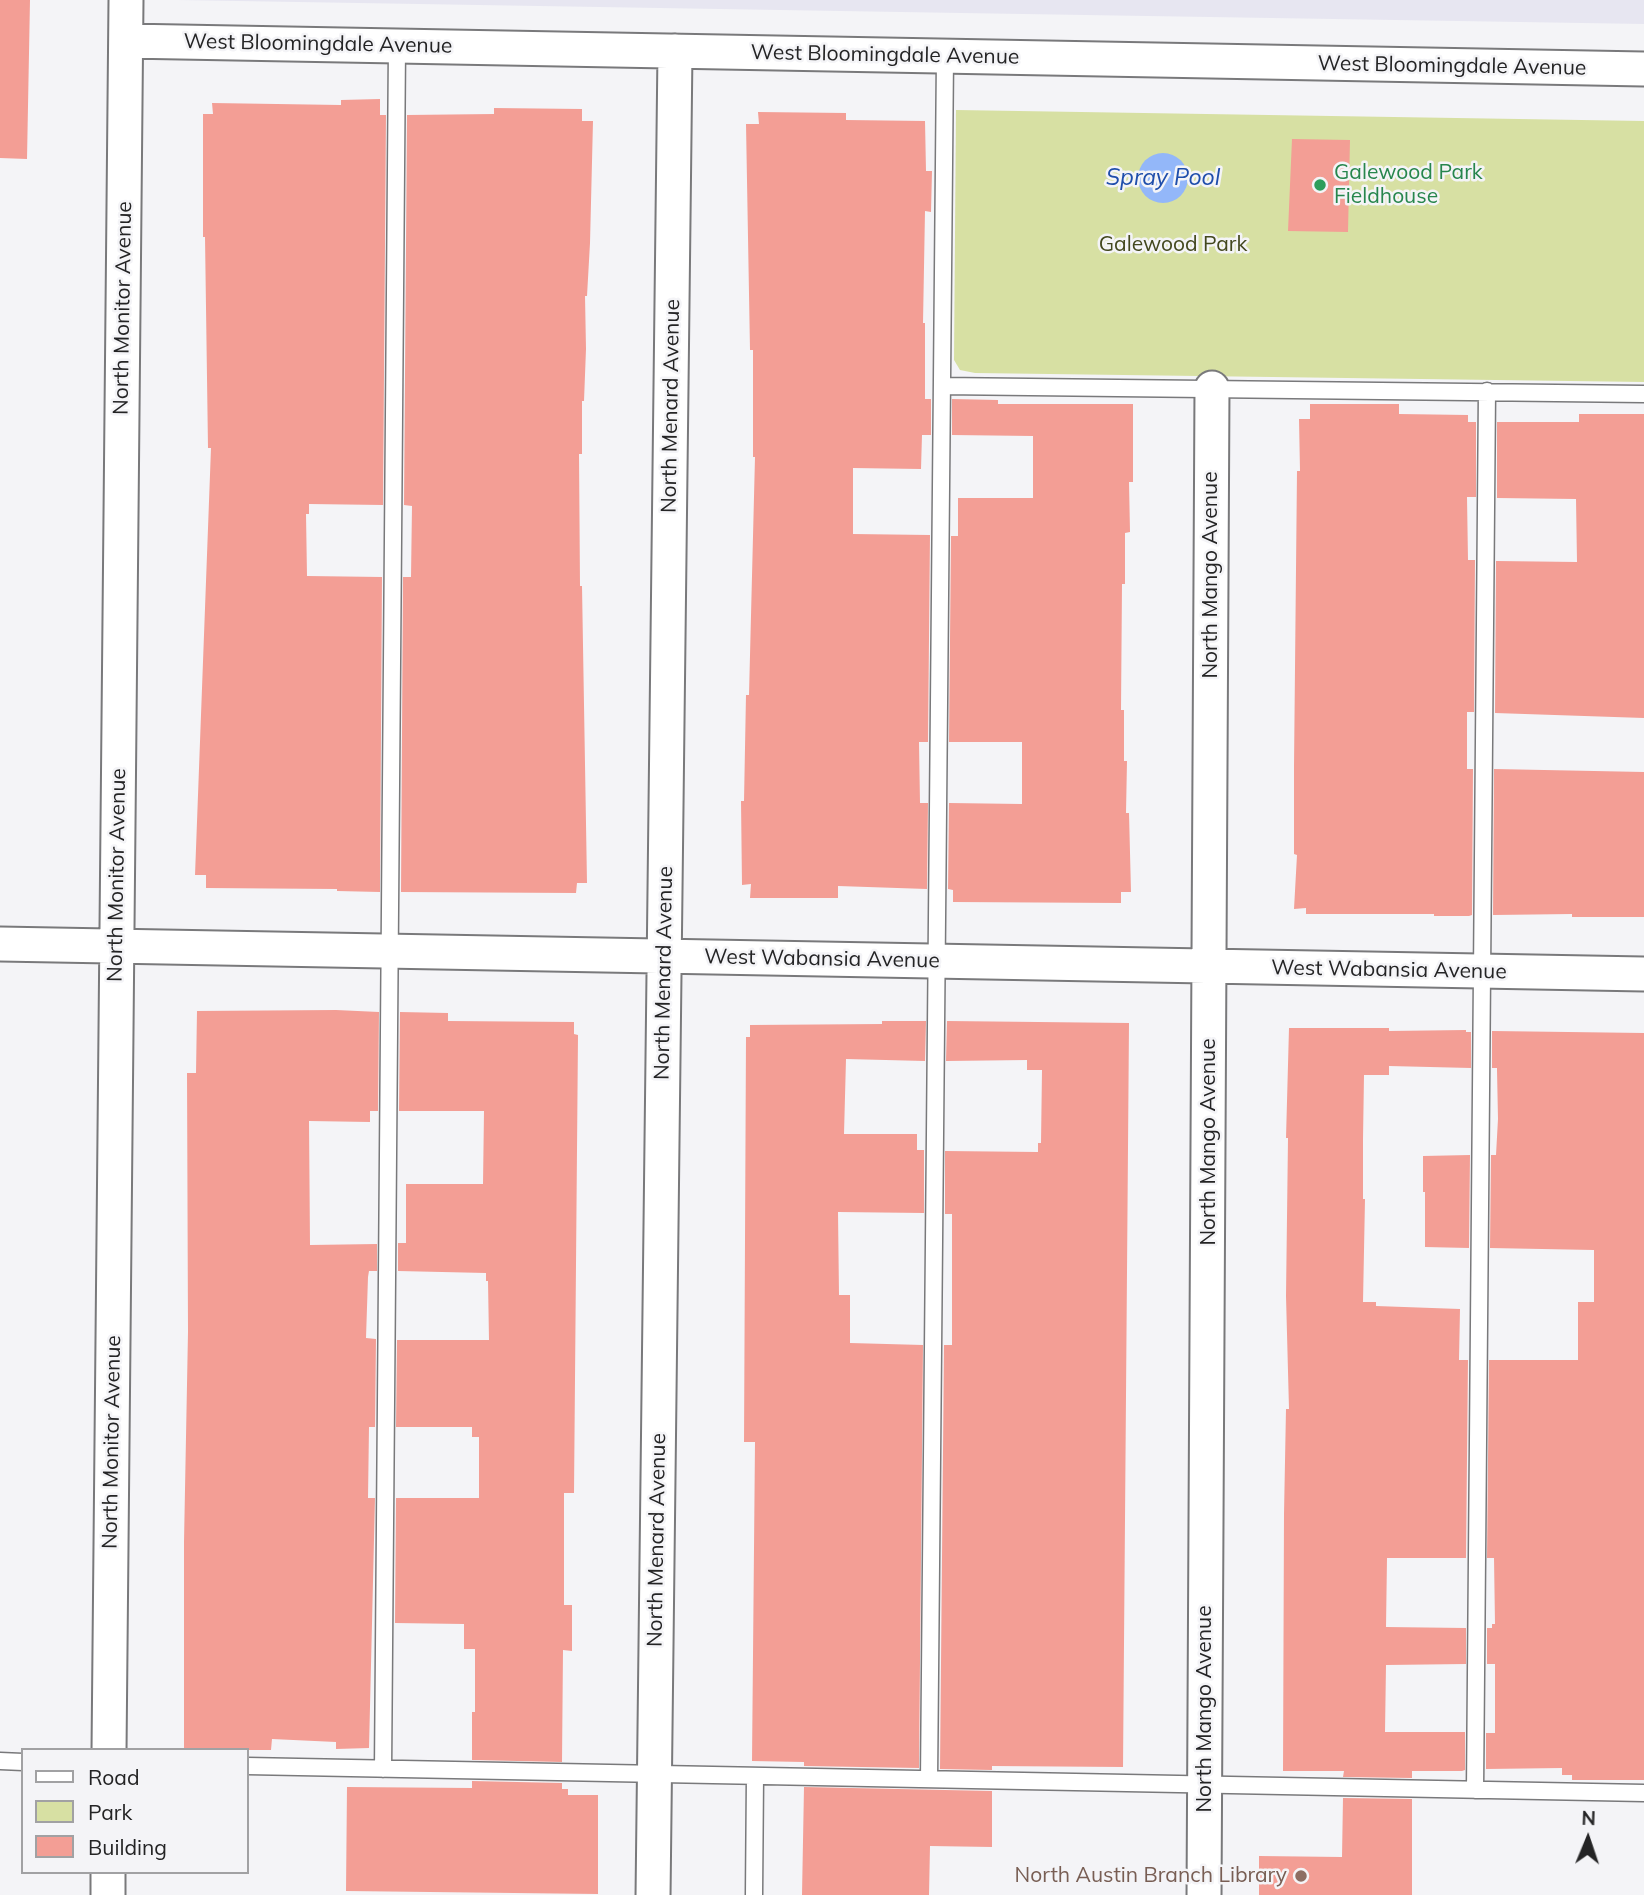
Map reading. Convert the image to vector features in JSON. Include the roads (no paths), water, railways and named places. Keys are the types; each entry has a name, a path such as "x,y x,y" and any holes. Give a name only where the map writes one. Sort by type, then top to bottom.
{"street":[{"name":"North Monitor Avenue","path":"109,1748 126,0"},
{"name":"West Bloomingdale Avenue","path":"126,41 1644,69"},
{"name":"North Menard Avenue","path":"653,1895 675,51"},
{"name":"North Mango Avenue","path":"1204,1895 1212,388"},
{"name":"West Wabansia Avenue","path":"0,944 1644,974"},
{"path":"108,1874 108,1895"}],"lane":[{"path":"383,1769 397,46"},
{"path":"929,1779 945,56"},
{"path":"942,386 1644,394"},
{"path":"1475,1790 1487,391"},
{"path":"0,1761 21,1762"},
{"path":"248,1766 1644,1793"},
{"path":"754,1895 755,1776"}],"water":[{"name":"Spray Pool","path":"1163,153 1181,160 1188,178 1181,196 1163,203 1145,196 1138,178 1145,160"}],"place":[{"name":"Galewood Park Fieldhouse","path":"1320,185"},
{"name":"North Austin Branch Library","path":"1301,1876"}],"park label":[{"name":"Galewood Park","path":"1173,245"}]}
